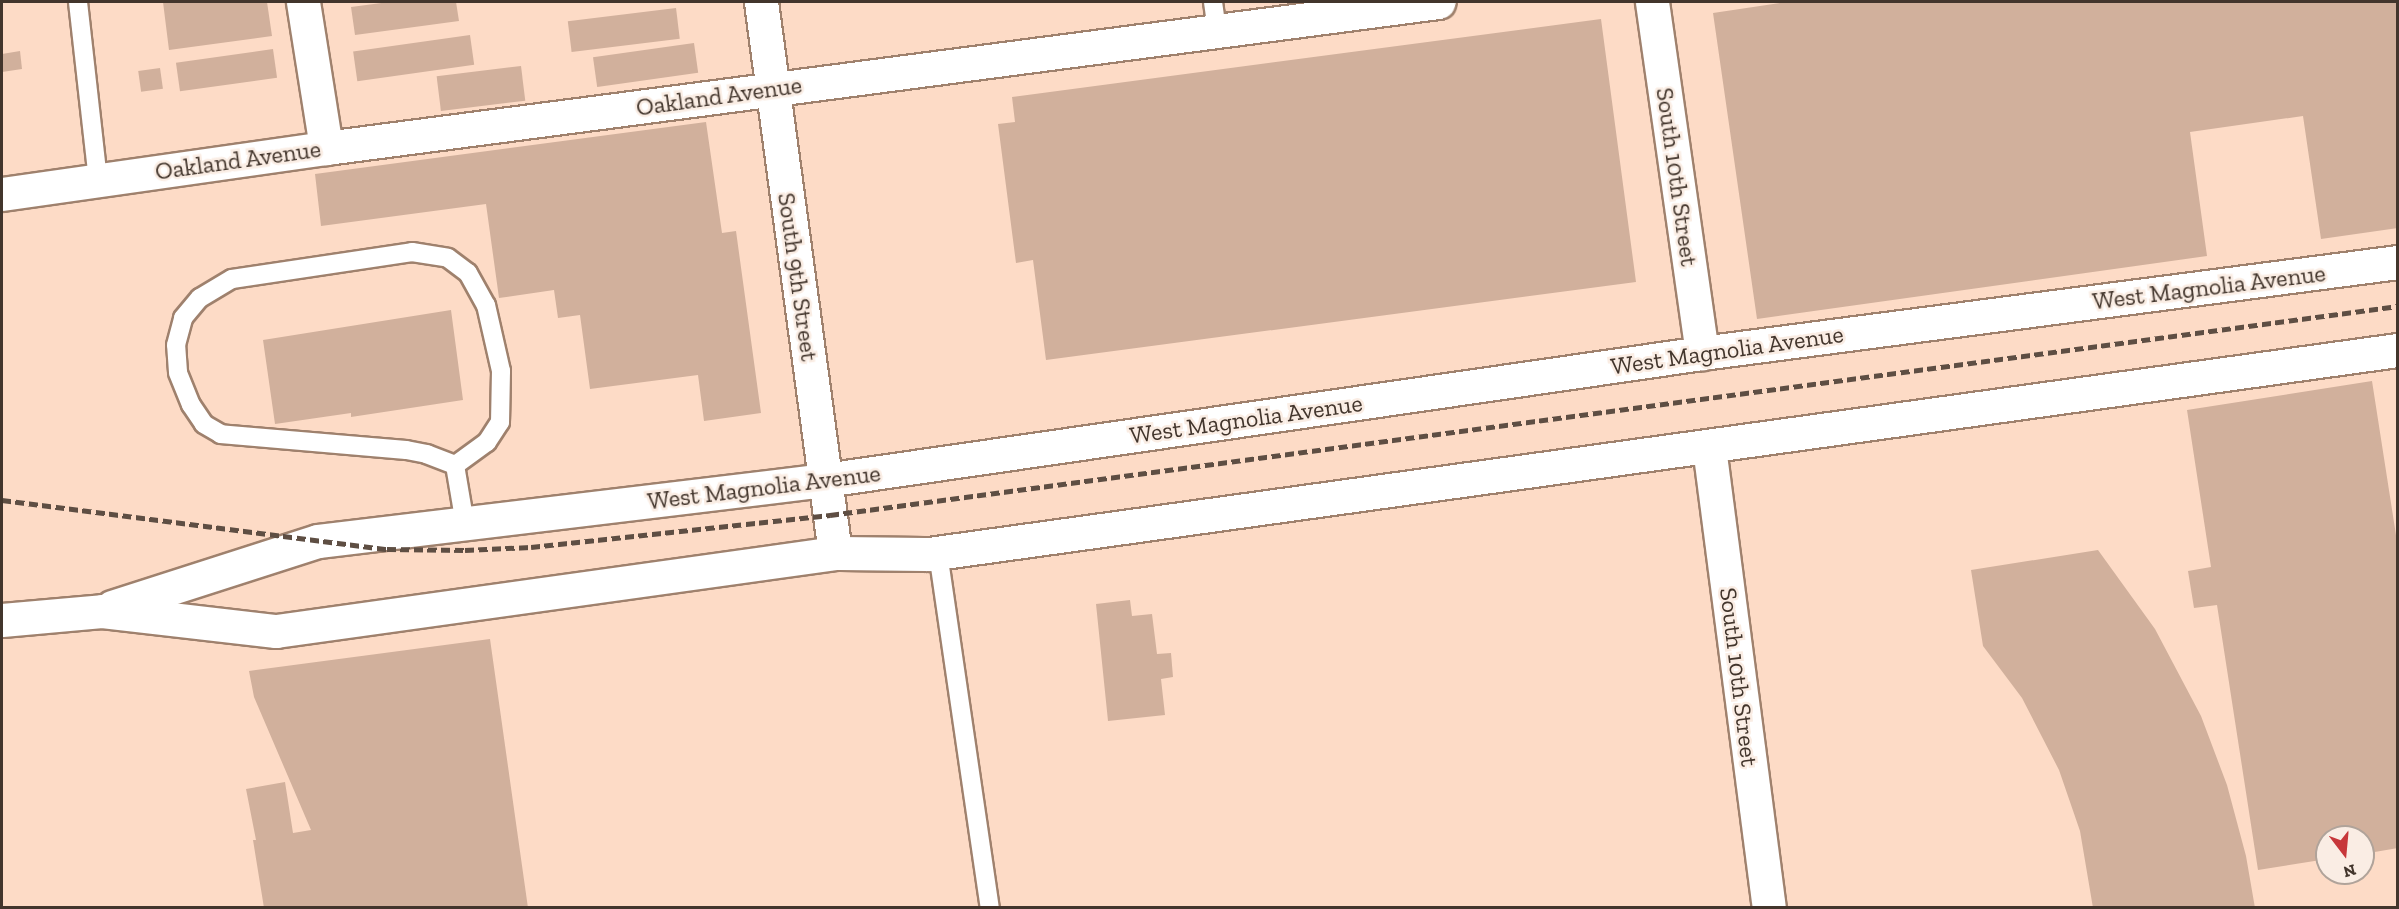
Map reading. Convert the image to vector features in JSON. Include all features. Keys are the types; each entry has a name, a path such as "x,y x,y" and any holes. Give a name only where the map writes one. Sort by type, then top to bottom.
{"street":[{"path":"303,2 326,148"},
{"name":"South 9th Street","path":"761,2 836,553"},
{"name":"Oakland Avenue","path":"2,194 773,88 1215,16 1437,2"},
{"name":"South 10th Street","path":"1652,2 1702,353"},
{"name":"West Magnolia Avenue","path":"102,611 318,541 825,480 1702,353 2397,262"},
{"name":"West Magnolia Avenue","path":"2,620 102,611 276,631 836,553 938,553 2397,350"},
{"name":"South 10th Street","path":"1709,447 1769,908"}],"lane":[{"path":"78,2 98,180"},
{"path":"412,252 448,258 468,273 486,305 501,371 500,422 487,442 455,465 427,454 406,450 221,434 204,424 191,405 178,372 176,345 183,318 200,298 232,279 412,252"},
{"path":"455,465 465,524"},
{"path":"938,553 954,647 990,908"}],"building":[{"path":"163,2 267,2 272,36 169,50"},
{"path":"389,2 456,2 459,21 355,35 351,7"},
{"path":"1787,2 2398,2 2398,228 2321,239 2303,116 2190,132 2207,256 1757,319 1713,13"},
{"path":"676,8 680,39 572,52 568,21"},
{"path":"1601,19 1636,282 1046,360 1033,260 1016,263 998,124 1015,122 1012,97"},
{"path":"470,35 474,65 357,81 353,51"},
{"path":"694,43 698,73 597,87 593,57"},
{"path":"273,49 277,78 180,91 176,63"},
{"path":"20,51 22,69 2,72 2,54"},
{"path":"521,66 525,101 441,111 437,76"},
{"path":"160,68 163,89 141,92 138,71"},
{"path":"706,122 722,233 736,231 761,413 704,421 698,375 590,389 580,315 558,318 554,290 499,298 486,204 321,226 315,174"},
{"path":"451,310 463,400 351,417 351,413 275,424 263,340"},
{"path":"2372,381 2398,548 2398,848 2375,852 2375,825 2315,825 2315,861 2258,870 2217,605 2194,608 2188,571 2211,567 2187,410"},
{"path":"2098,550 2155,629 2201,716 2227,785 2246,856 2255,908 2093,908 2080,831 2059,770 2022,698 1983,646 1971,570"},
{"path":"1130,600 1132,616 1152,614 1157,654 1171,653 1173,677 1161,679 1165,715 1108,721 1096,604"},
{"path":"490,639 528,908 264,908 253,840 256,840 246,789 285,782 293,833 311,830 254,697 249,671"}],"railway":[{"path":"2,500 387,549 465,550 531,547 830,515 2398,306"}]}
